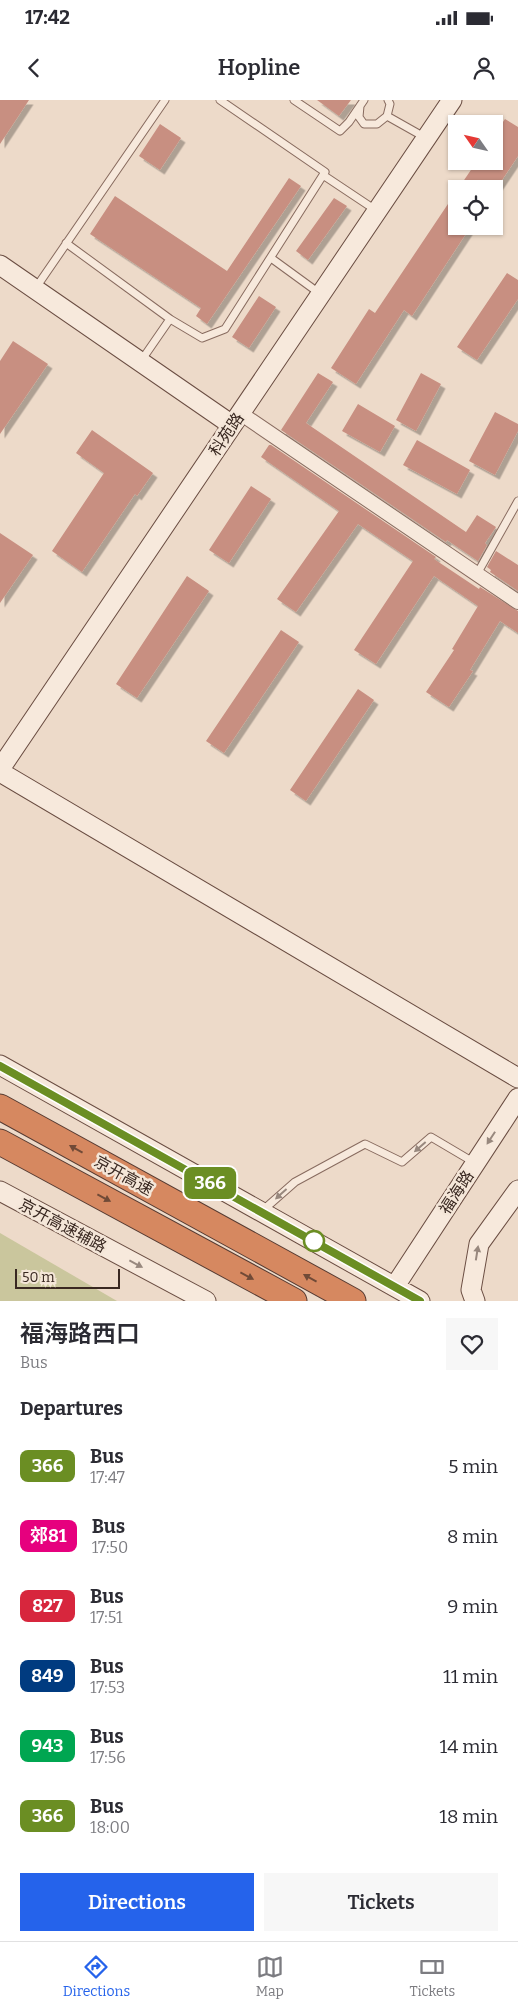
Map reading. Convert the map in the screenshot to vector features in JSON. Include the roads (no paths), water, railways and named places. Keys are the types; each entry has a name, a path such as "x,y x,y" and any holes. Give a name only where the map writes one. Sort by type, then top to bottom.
{"highway":[{"name":"京开高速","path":"0,1107 353,1301"},
{"name":"京开高速","path":"0,1142 294,1301"}],"street":[{"name":"科苑路","path":"0,770 452,100"},
{"path":"0,265 141,362 236,419 518,602"},
{"path":"0,770 518,1078"},
{"path":"0,1066 420,1301"},
{"name":"福海路","path":"395,1286 518,1098"},
{"path":"475,1301 471,1290 479,1244 518,1190"},
{"name":"京开高速辅路","path":"0,1191 206,1301"}],"lane":[{"path":"35,289 165,100"},
{"path":"66,243 170,319 202,338 225,330 326,172 220,100"},
{"path":"294,100 340,131 364,102"},
{"path":"364,102 359,117 364,124 377,124 387,116 390,104 388,100"},
{"path":"387,116 426,138"},
{"path":"323,175 377,211"},
{"path":"271,258 321,294"},
{"path":"141,362 170,319"},
{"path":"477,574 518,501"},
{"path":"261,1212 295,1182 365,1144 402,1162 432,1137 475,1164"}]}
